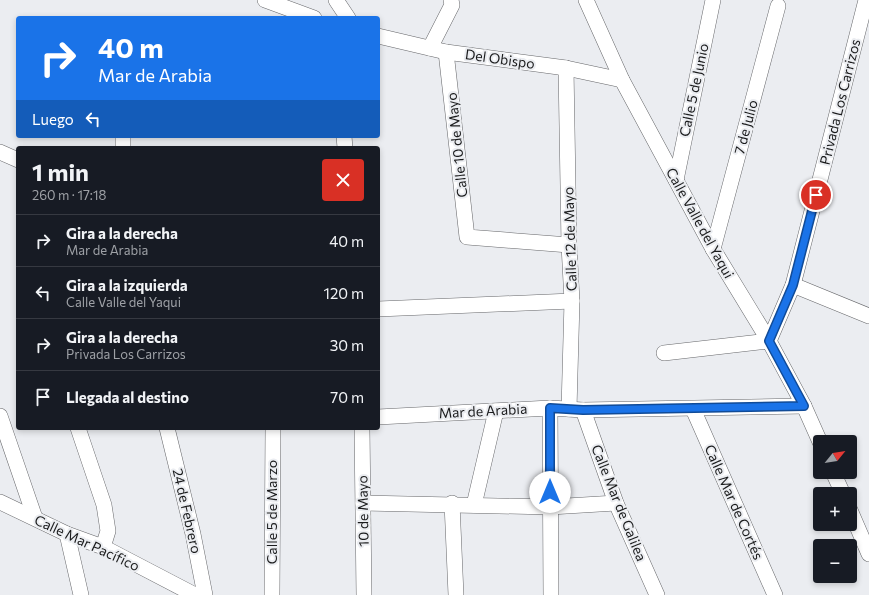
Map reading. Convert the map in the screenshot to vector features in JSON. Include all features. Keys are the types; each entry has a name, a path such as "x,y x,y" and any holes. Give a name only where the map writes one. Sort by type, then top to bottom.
{"street":[{"path":"265,0 309,16"},
{"path":"336,0 347,16"},
{"path":"430,48 452,5 451,0"},
{"name":"Calle Valle del Yaqui","path":"586,0 622,80 713,249 769,341 804,406 817,435"},
{"name":"Calle 5 de Junio","path":"676,180 712,0"},
{"name":"Privada Los Carrizos","path":"769,341 793,285 866,0"},
{"name":"7 de Julio","path":"713,249 778,6"},
{"name":"Del Obispo","path":"380,36 446,52 566,68 622,80"},
{"name":"Calle 10 de Mayo","path":"446,52 467,237 569,245"},
{"name":"Calle 12 de Mayo","path":"566,68 569,245 576,410"},
{"path":"0,152 16,159"},
{"path":"793,285 869,316"},
{"path":"380,309 572,301"},
{"path":"664,354 769,341"},
{"name":"Mar de Arabia","path":"380,417 550,408 576,410 804,406"},
{"path":"550,408 551,595"},
{"name":"Calle Mar de Cortés","path":"693,409 775,595"},
{"name":"Calle Mar de Galilea","path":"576,410 657,595"},
{"path":"474,505 496,411"},
{"path":"0,416 35,518"},
{"path":"79,430 104,506 108,531 103,547"},
{"name":"24 de Febrero","path":"167,430 193,534 205,595"},
{"name":"Calle 5 de Marzo","path":"272,595 273,430"},
{"name":"10 de Mayo","path":"362,430 364,595"},
{"name":"Calle Mar Pacífico","path":"0,502 67,534 103,547 171,589 195,595"},
{"path":"362,503 452,503 550,507 616,503"},
{"path":"452,503 456,595"},
{"path":"857,526 869,554"},
{"path":"67,534 81,595"}],"route":[{"path":"550,492 550,408 583,410 804,406 769,341 793,285 816,195"}]}
